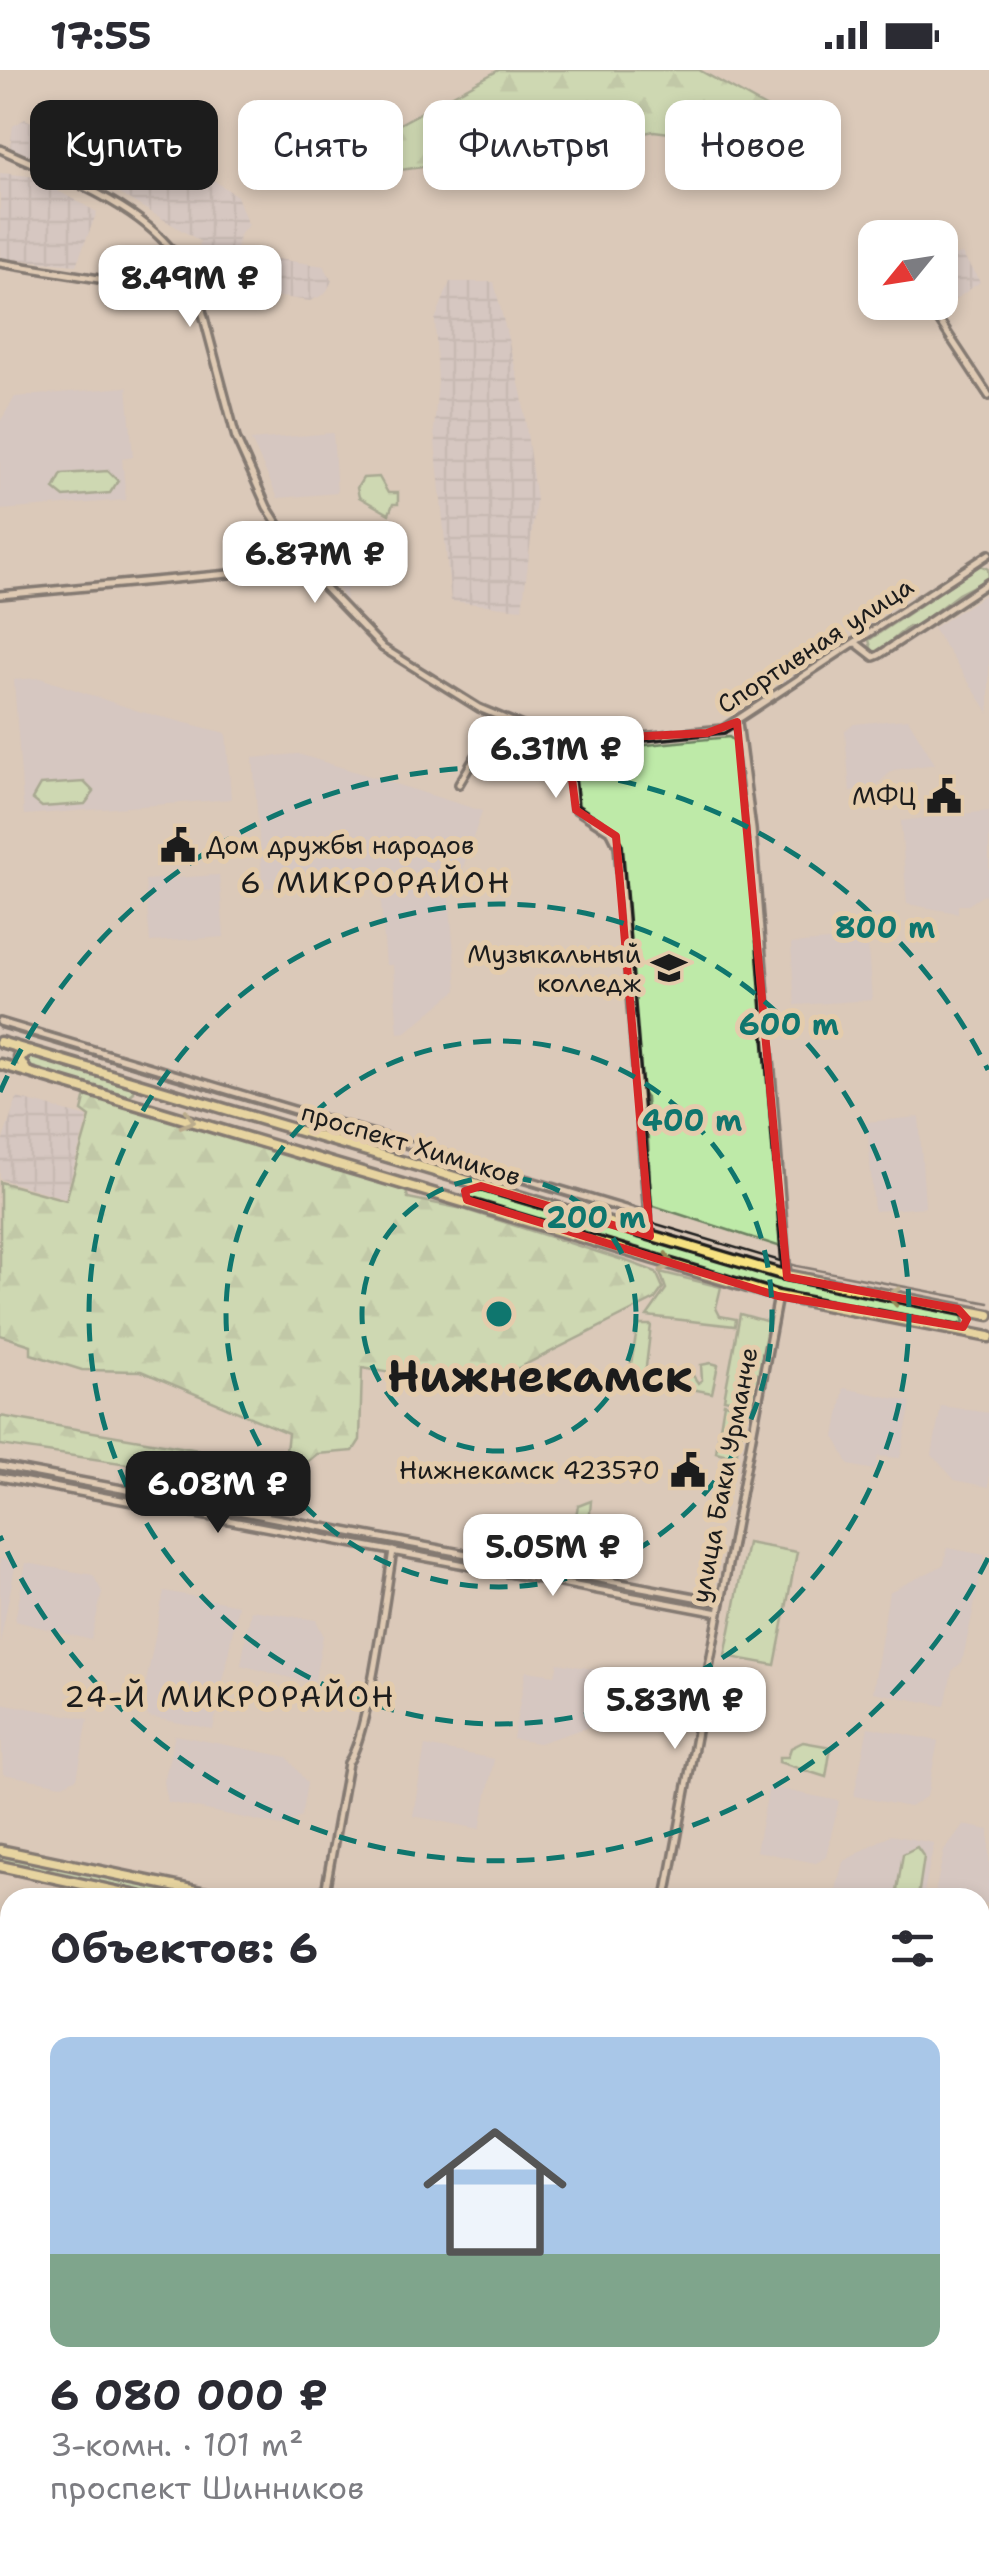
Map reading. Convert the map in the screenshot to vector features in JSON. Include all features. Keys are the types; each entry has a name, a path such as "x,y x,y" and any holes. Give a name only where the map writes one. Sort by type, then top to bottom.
{"main road":[{"name":"проспект Химиков","path":"0,1042 787,1276 989,1315"},
{"path":"28,1072 18,1059 30,1051"},
{"name":"проспект Химиков","path":"0,1064 778,1296 989,1337"},
{"path":"124,1100 138,1093 132,1081"},
{"path":"474,1206 465,1190 482,1186"},
{"path":"951,1329 967,1322 958,1309"},
{"path":"0,1850 178,1888"},
{"path":"0,1866 101,1888"}],"street":[{"name":"Спортивная улица","path":"0,149 93,192 149,226 182,260 198,296 235,436 267,507 305,568 366,634 426,678 505,721 568,740 708,733 738,722 987,558"},
{"path":"0,263 198,296"},
{"path":"939,320 989,396"},
{"path":"0,595 305,568"},
{"path":"856,642 874,657 880,655 989,582"},
{"path":"738,722 752,830 787,1276"},
{"path":"568,740 574,808 611,832 618,846 648,1216 646,1234"},
{"path":"460,784 476,754"},
{"path":"0,1022 648,1216"},
{"name":"улица Баки Урманче","path":"668,1888 778,1296"},
{"path":"0,1466 721,1602"},
{"path":"0,1477 719,1613"},
{"path":"326,1888 348,1763 357,1747 368,1692 392,1551"}],"highlighted area":[{"path":"737,722 787,1277 958,1309 967,1319 963,1327 778,1296 467,1200 465,1191 481,1186 650,1236 616,836 576,810 567,740 707,733"}],"shaded area":[{"path":"25,119 30,121 30,156 10,148 13,126"},
{"path":"0,173 30,176 30,190 56,190 97,212 76,265 0,258"},
{"path":"218,183 237,196 248,225 239,236 236,253 324,266 332,281 325,294 310,301 240,291 198,261 200,241 113,190 218,190"},
{"path":"962,254 980,282 958,298 958,255"},
{"path":"450,282 494,282 522,396 536,501 522,609 451,601 434,430 438,381 435,320"},
{"path":"127,387 133,457 122,459 126,500 0,510 0,422 15,397"},
{"path":"333,433 337,493 278,498 251,440"},
{"path":"342,528 371,550 348,574 345,602 333,574 303,541 294,542 290,535"},
{"path":"989,592 989,713 933,628"},
{"path":"40,678 141,712 226,733 231,799 24,815 14,680"},
{"path":"908,719 935,764 893,770 875,786 850,791 845,731 854,724"},
{"path":"298,754 482,811 461,873 263,888 253,758"},
{"path":"989,811 989,891 968,905 958,905 958,913 907,904 901,821"},
{"path":"219,875 224,937 150,942 145,880"},
{"path":"448,884 457,990 406,1032 398,1033 393,965 386,965 380,890"},
{"path":"867,938 872,1000 795,1005 791,944"},
{"path":"17,1098 88,1117 65,1198 0,1179 0,1149"},
{"path":"919,1117 925,1207 874,1211 867,1122"},
{"path":"844,1388 911,1402 900,1458 878,1456 875,1470 849,1465 835,1437"},
{"path":"941,1406 989,1413 989,1487 955,1480 932,1455"},
{"path":"947,1548 985,1555 962,1662 952,1671 945,1706 873,1692 889,1592 944,1565"},
{"path":"0,1559 16,1562 0,1642"},
{"path":"26,1563 93,1575 102,1592 91,1640 15,1621"},
{"path":"164,1591 238,1605 213,1729 149,1717 142,1704"},
{"path":"251,1610 316,1620 323,1635 314,1684 241,1665"},
{"path":"558,1663 604,1671 595,1725 539,1743 513,1739 526,1671 555,1675"},
{"path":"0,1703 88,1719 77,1778 62,1785 3,1774"},
{"path":"868,1727 938,1741 927,1796 910,1807 854,1796"},
{"path":"175,1735 287,1757 307,1783 301,1817 282,1826 168,1802 164,1782"},
{"path":"425,1746 494,1759 480,1829 413,1816"},
{"path":"769,1787 839,1801 826,1856 816,1863 756,1851"},
{"path":"963,1825 989,1830 989,1888 936,1888 944,1851"},
{"path":"890,1835 934,1843 925,1888 836,1888 843,1862"}],"green space":[{"path":"499,70 699,70 753,100 665,100 665,132 645,133 645,100 444,100"},
{"path":"423,111 422,167 403,170 403,122"},
{"path":"108,471 118,481 110,493 64,497 54,489 62,474"},
{"path":"379,477 388,493 398,493 398,504 393,504 389,514 359,497 357,488 363,478"},
{"path":"980,565 988,569 989,578 958,594 915,627 909,626 878,652 872,651 869,640"},
{"path":"729,737 737,743 749,822 781,1247 651,1205 646,1098 641,1092 620,840 612,828 577,804 574,752"},
{"path":"84,782 94,792 85,804 42,807 32,799 40,785"},
{"path":"28,1056 131,1085 134,1092 129,1096 25,1067 21,1064"},
{"path":"86,1095 406,1191 408,1198 463,1209 629,1262 656,1272 663,1288 655,1299 479,1388 362,1368 360,1440 353,1451 317,1454 306,1463 285,1460 288,1433 141,1371 82,1370 31,1354 31,1345 0,1335 0,1182 66,1200 90,1117 82,1111"},
{"path":"473,1189 786,1280 961,1314 964,1322 957,1325 789,1295 472,1200 467,1194"},
{"path":"660,1272 721,1287 716,1308 720,1316 736,1319 735,1326 647,1316 666,1289"},
{"path":"740,1314 769,1322 754,1401 749,1404 724,1399"},
{"path":"638,1325 651,1325 645,1375 623,1371 630,1369"},
{"path":"701,1365 718,1365 712,1393 681,1387 676,1376 692,1374 698,1383 702,1380"},
{"path":"724,1403 745,1407 736,1457 716,1452"},
{"path":"0,1416 268,1462 269,1472 261,1484 0,1445"},
{"path":"591,1501 585,1572 570,1570 566,1562 578,1506"},
{"path":"747,1543 797,1552 775,1665 725,1656"},
{"path":"803,1742 831,1747 826,1777 779,1762 779,1757 788,1757 791,1748"},
{"path":"917,1847 924,1857 919,1888 897,1888 903,1854"},
{"path":"0,1854 161,1888 128,1888 0,1862"}],"tram line":[{"path":"0,1028 797,1266 989,1303"}],"place":[{"name":"МФЦ","path":"944,796"},
{"name":"Дом дружбы народов","path":"178,845"},
{"name":"Музыкальный колледж","path":"669,968"},
{"name":"Нижнекамск 423570","path":"688,1470"}],"district":[{"name":"6 МИКРОРАЙОН","path":"376,883"},
{"name":"Нижнекамск","path":"540,1376"},
{"name":"24-Й МИКРОРАЙОН","path":"230,1697"}]}
